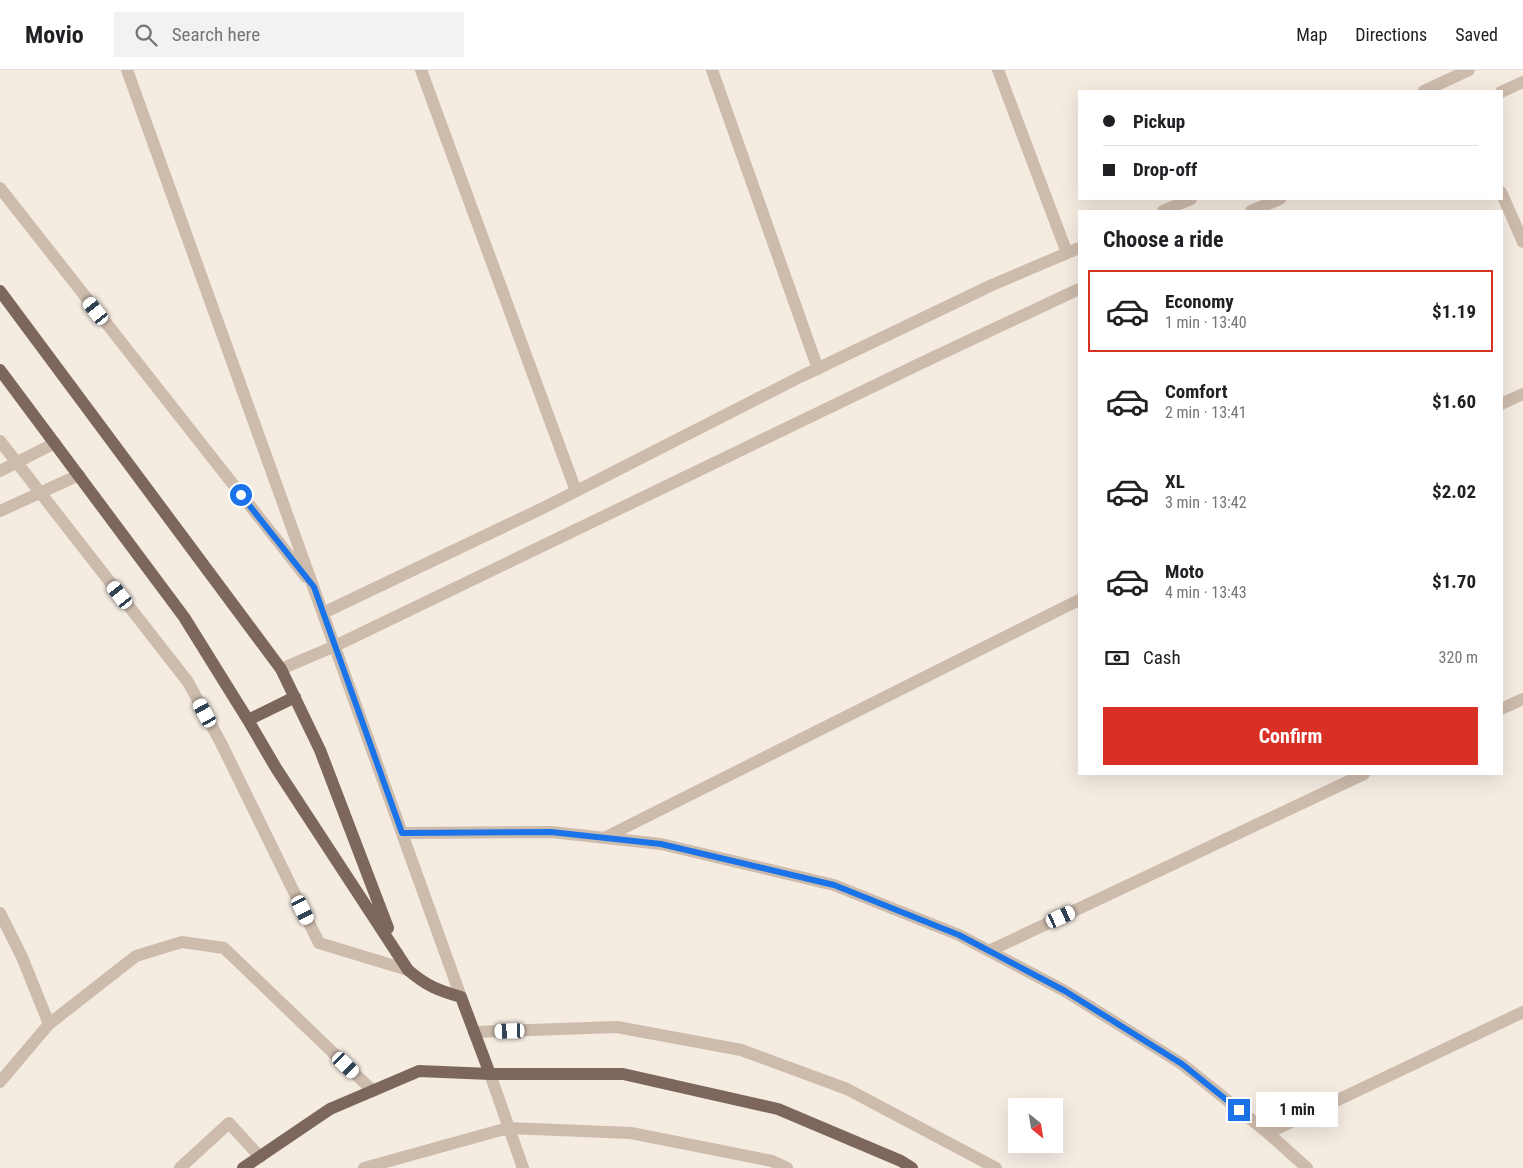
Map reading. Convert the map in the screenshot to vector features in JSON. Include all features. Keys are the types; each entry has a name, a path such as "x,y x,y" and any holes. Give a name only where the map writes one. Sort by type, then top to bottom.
{"main road":[{"path":"0,291 281,670 320,750 396,952"},
{"path":"0,370 184,617 276,768 408,970 424,984 461,997 490,1074"},
{"path":"248,720 295,696"},
{"path":"243,1168 330,1109 419,1070 490,1074 623,1074 778,1109 912,1168"}],"street":[{"path":"127,70 461,997"},
{"path":"421,70 576,491"},
{"path":"712,70 818,369"},
{"path":"323,613 576,491 818,369 992,285 1073,251 998,70"},
{"path":"1426,90 1469,70"},
{"path":"1503,91 1523,82"},
{"path":"0,188 314,587"},
{"path":"1503,197 1523,242"},
{"path":"1165,210 1189,200"},
{"path":"1253,210 1278,200"},
{"path":"281,670 335,646 1078,289"},
{"path":"1503,403 1523,394"},
{"path":"0,441 188,682 221,743 319,943 408,970"},
{"path":"0,471 56,443"},
{"path":"0,511 79,475"},
{"path":"604,838 1078,601"},
{"path":"1503,708 1523,699"},
{"path":"989,951 1362,775"},
{"path":"402,833 551,832 661,844 834,885 959,935 1065,991 1182,1064 1268,1132 1307,1168"},
{"path":"0,913 22,957 49,1024"},
{"path":"0,1082 49,1024 136,956 182,942 224,948 373,1091"},
{"path":"1268,1132 1523,1012"},
{"path":"474,1032 617,1027 742,1050 847,1089 996,1168"},
{"path":"490,1074 523,1168"},
{"path":"180,1168 229,1123 260,1157"},
{"path":"364,1168 508,1128 631,1133 772,1161 787,1168"}],"route":[{"path":"241,495 314,587 402,833 551,832 661,844 834,885 959,935 1065,991 1182,1064 1239,1110"}]}
